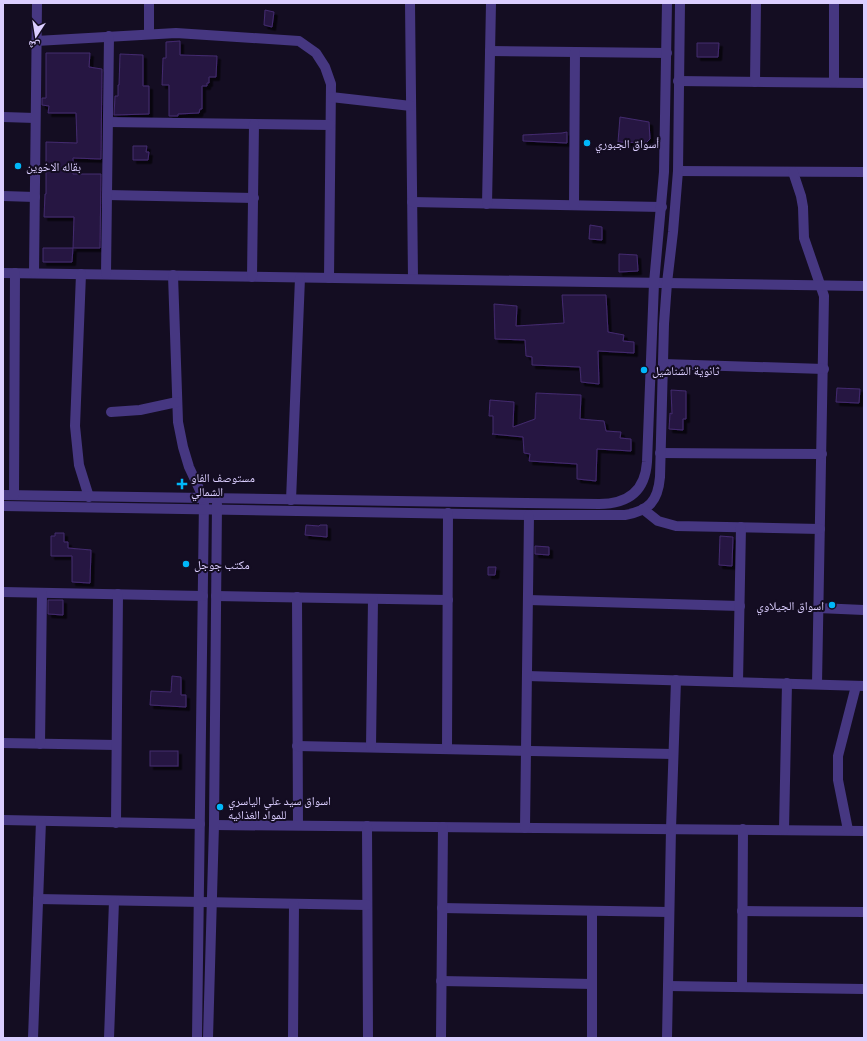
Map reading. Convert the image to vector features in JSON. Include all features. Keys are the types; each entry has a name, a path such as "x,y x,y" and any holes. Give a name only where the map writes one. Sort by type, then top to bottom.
{"street":[{"path":"34,273 36,3"},
{"path":"149,3 149,34"},
{"path":"410,3 413,279"},
{"path":"487,204 491,3"},
{"path":"3,506 204,504 217,498 599,504 620,502 629,497 643,482 646,472 654,283 664,172 667,3"},
{"path":"3,495 89,497 204,504 217,509 448,514 625,515 643,509 657,496 660,477 667,283 678,171 680,3"},
{"path":"755,82 756,3"},
{"path":"834,3 834,82"},
{"path":"36,41 176,33 299,41 316,53 325,67 331,84 329,278"},
{"path":"106,274 109,36"},
{"path":"490,51 667,53"},
{"path":"574,205 575,52"},
{"path":"678,81 864,83"},
{"path":"331,97 411,106"},
{"path":"3,117 35,118"},
{"path":"108,122 330,125"},
{"path":"252,277 254,124"},
{"path":"678,171 864,172"},
{"path":"793,172 801,196 804,238 824,296 824,369 817,684"},
{"path":"107,195 254,198"},
{"path":"3,196 35,197"},
{"path":"412,202 662,207"},
{"path":"3,273 864,286"},
{"path":"14,495 15,273"},
{"path":"81,274 75,426 79,465 89,497"},
{"path":"172,276 178,422 183,447 189,466 204,504 197,1038"},
{"path":"291,500 300,278"},
{"path":"663,364 824,369"},
{"path":"111,412 140,410 177,402"},
{"path":"660,453 822,454"},
{"path":"208,1038 214,825 217,498"},
{"path":"643,509 650,516 666,524 741,528 820,529"},
{"path":"447,748 448,514"},
{"path":"525,828 529,515"},
{"path":"738,682 741,528"},
{"path":"3,592 203,596"},
{"path":"40,744 42,593"},
{"path":"116,822 118,594"},
{"path":"216,596 448,600"},
{"path":"296,598 298,825"},
{"path":"371,747 373,599"},
{"path":"528,600 740,606"},
{"path":"818,608 864,610"},
{"path":"527,676 860,686 838,756 838,780 848,830"},
{"path":"667,1038 671,829 676,680"},
{"path":"784,830 787,684"},
{"path":"3,743 116,745"},
{"path":"297,746 673,754"},
{"path":"3,820 200,824"},
{"path":"32,1038 41,821"},
{"path":"214,825 864,830"},
{"path":"367,826 368,1038"},
{"path":"441,1038 443,827"},
{"path":"742,987 743,829"},
{"path":"38,899 367,905"},
{"path":"109,1038 114,901"},
{"path":"293,1038 294,904"},
{"path":"442,908 669,912"},
{"path":"592,911 592,1038"},
{"path":"742,911 864,912"},
{"path":"441,981 592,984"},
{"path":"668,986 864,989"}],"building":[{"path":"265,10 274,12 272,27 264,25"},
{"path":"180,41 180,55 217,56 216,77 209,77 209,83 207,83 207,86 202,86 202,109 200,109 199,113 169,116 169,85 162,85 163,58 166,58 166,42"},
{"path":"697,43 719,43 718,57 697,57"},
{"path":"46,53 90,53 89,67 102,69 101,159 73,158 73,174 101,174 100,248 73,248 74,217 44,217 46,194 46,142 77,143 76,113 48,113 49,106 42,105 42,98 46,98"},
{"path":"120,54 143,55 143,86 149,86 149,114 114,115 115,96 118,96"},
{"path":"620,117 649,122 650,139 646,143 618,142"},
{"path":"567,132 567,143 523,141 523,135"},
{"path":"133,146 147,146 146,152 149,152 148,160 133,160"},
{"path":"590,225 602,227 602,240 589,239"},
{"path":"43,248 73,248 72,262 43,262"},
{"path":"619,254 637,255 638,271 619,272"},
{"path":"562,295 606,295 608,332 624,335 623,341 634,342 634,353 598,351 599,384 581,382 580,367 532,365 532,357 526,356 525,340 495,339 494,304 517,306 516,326 564,323"},
{"path":"837,388 860,389 859,403 836,402"},
{"path":"671,390 686,391 686,419 683,419 683,430 669,429 670,413 672,414"},
{"path":"536,393 581,395 580,419 604,421 606,431 621,432 620,438 631,439 631,451 597,449 596,481 577,479 577,464 529,461 530,454 524,453 523,437 492,434 493,416 489,416 490,400 514,402 513,427 535,419"},
{"path":"306,525 327,525 327,537 305,535"},
{"path":"55,533 64,533 64,542 68,542 68,548 91,550 90,583 72,582 72,556 51,556 51,536 55,536"},
{"path":"720,536 733,537 732,566 719,565"},
{"path":"535,546 549,547 549,555 535,554"},
{"path":"488,567 496,567 495,575 488,575"},
{"path":"48,600 63,600 63,615 48,614"},
{"path":"172,676 181,677 181,695 186,695 186,707 150,705 151,691 171,692"},
{"path":"150,751 178,751 178,766 150,766"}],"place":[{"name":"أسواق الجبوري","path":"587,143"},
{"name":"بقاله الاخوين","path":"18,166"},
{"name":"ثانوية الشناشيل","path":"644,370"},
{"name":"مستوصف الفاو الشمالي","path":"182,484"},
{"name":"مكتب جوجل","path":"186,564"},
{"name":"اسواق الجيلاوي","path":"832,605"},
{"name":"اسواق سيد علي الياسري للمواد الغذائيه","path":"220,807"}]}
